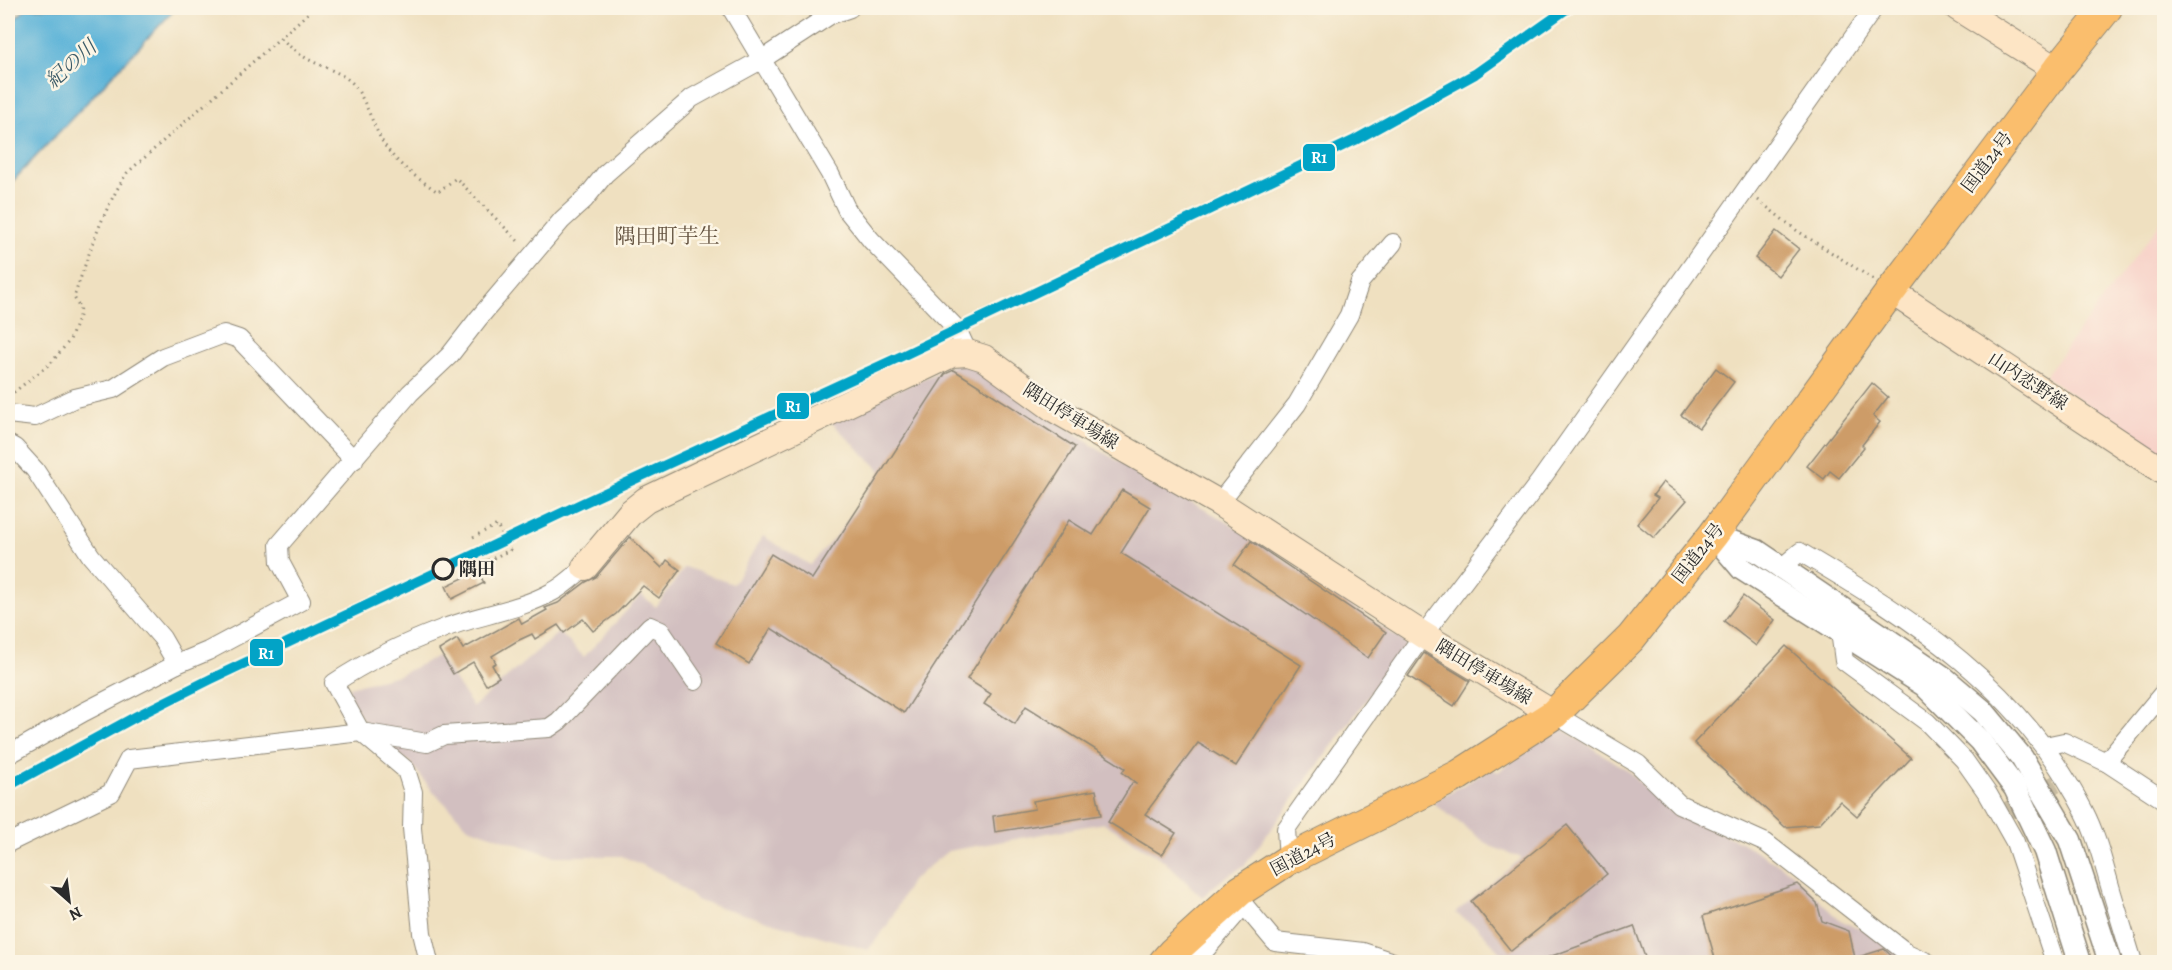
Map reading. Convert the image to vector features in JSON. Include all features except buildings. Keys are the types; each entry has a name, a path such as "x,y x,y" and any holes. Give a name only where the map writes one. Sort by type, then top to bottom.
{"highway":[{"name":"国道24号","path":"1164,963 1173,952 1288,860 1459,775 1554,714 1631,638 1713,535 1891,291 2057,70 2107,8"}],"main road":[{"path":"1958,8 2057,70"},
{"name":"山内恋野線","path":"1891,291 2164,472"},
{"path":"585,567 631,512 646,500 952,354 968,353"},
{"name":"隅田停車場線","path":"968,353 984,358 1054,409 1219,503 1423,635 1554,714"}],"street":[{"path":"731,8 830,174 847,210 871,240 957,329 968,353"},
{"path":"8,755 177,664 208,651 301,601 280,562 279,545 410,393 450,355 562,220 585,199 605,174 692,98 761,60 830,15 850,8"},
{"path":"1288,860 1286,829 1423,635 1540,481 1874,8"},
{"path":"1219,503 1297,404 1349,315 1360,282 1393,243"},
{"path":"8,414 35,417 75,398 113,389 163,357 224,334 239,339 354,460"},
{"path":"8,444 15,448 35,471 91,556 162,638 177,664"},
{"path":"1713,535 1757,551 1780,569 1892,641 1943,677 1983,711 2022,758 2070,840 2110,963"},
{"path":"1713,535 1742,569 1924,685 1980,741 2015,788 2045,851 2080,963"},
{"path":"1780,569 1800,552 1855,585 1948,648 1999,693 2045,746 2061,781 2085,812 2097,843 2133,963"},
{"path":"429,963 422,933 412,828 413,792 410,781 406,770 361,732 334,682 350,672 442,629 527,603 551,593 569,582 585,567"},
{"path":"8,843 111,794 129,759 361,732 427,743 444,735 549,728 559,721 650,626 661,631 695,681"},
{"path":"1840,631 1844,661 1927,722 1964,760 2003,814 2015,842 2055,963"},
{"path":"2106,762 2164,692"},
{"path":"1554,714 1638,764 1679,804 1766,843 1907,953 1928,963"},
{"path":"2045,746 2064,742 2106,762 2164,800"},
{"path":"1195,963 1242,898 1275,942 1363,952 1393,963"}],"path":[{"path":"8,397 51,363 70,340 80,316 80,309 74,297 102,218 127,173 314,8"},
{"path":"281,38 307,59 337,73 354,85 387,148 405,169 438,192 456,178 532,255"},
{"path":"1744,189 1796,230 1891,291"},
{"path":"473,537 497,525 510,550 485,562"}],"shaded area":[{"path":"2164,218 2164,456 2045,376"},
{"path":"968,359 1099,450 1241,530 1407,644 1244,866 1224,878 1202,897 1163,860 1104,823 948,851 911,881 887,926 868,950 698,901 664,875 622,856 553,856 468,827 430,788 410,762 375,740 349,697 349,687 399,675 438,656 473,707 559,632 584,657 641,595 656,607 685,567 733,584 763,536 810,565 841,530 881,471 829,420"},
{"path":"1559,727 1626,769 1669,811 1741,842 1791,872 1842,922 1892,939 1922,962 1510,962 1477,927 1455,913 1522,858 1490,846 1432,802 1492,769 1498,772"}],"water":[{"name":"紀の川","path":"27,8 176,8 8,186 8,25"}],"tunnel":[{"path":"2005,812 2056,784"}],"transit line":[{"name":"R1","path":"8,786 211,679 583,503 904,355 1355,140 1475,74 1568,8"}],"place":[{"name":"隅田","path":"443,569"}],"district":[{"name":"隅田町芋生","path":"667,236"}]}
